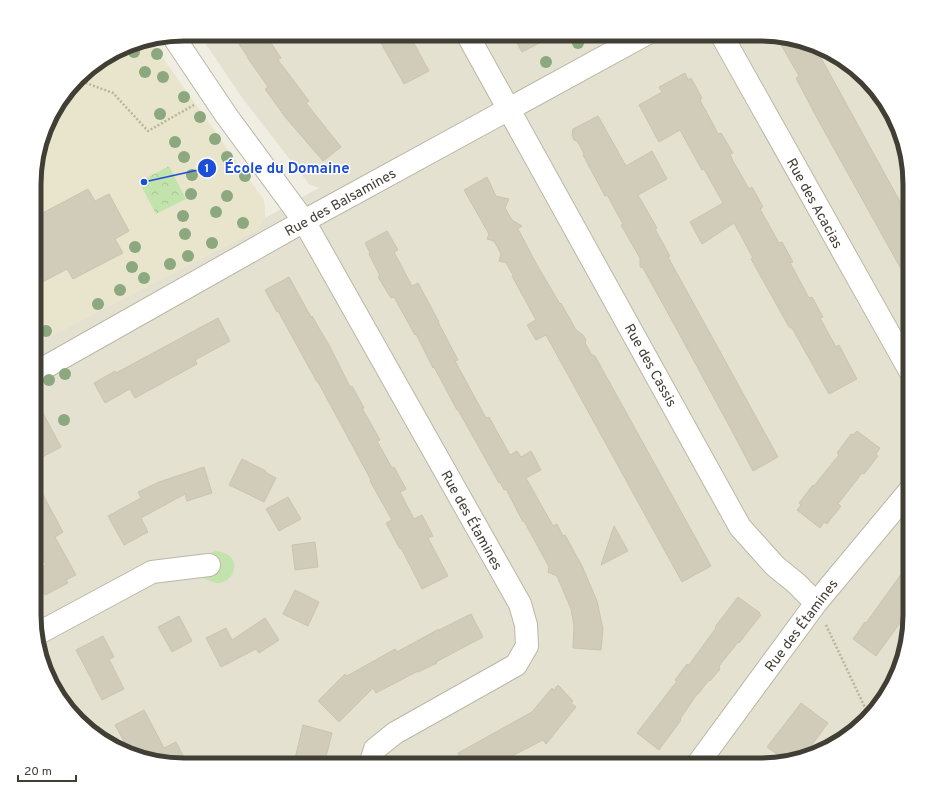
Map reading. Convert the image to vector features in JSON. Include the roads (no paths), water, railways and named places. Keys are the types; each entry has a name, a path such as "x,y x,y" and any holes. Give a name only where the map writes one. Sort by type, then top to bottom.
{"street":[{"name":"Rue des Étamines","path":"176,41 212,95 304,221 520,604 526,625 527,646 516,665 395,733 375,750 372,758"},
{"name":"Rue des Cassis","path":"471,41 740,526 775,566 796,583 816,603"},
{"name":"Rue des Balsamines","path":"41,370 304,221 633,41"},
{"name":"Rue des Acacias","path":"725,41 903,359"},
{"name":"Rue des Étamines","path":"702,758 816,603 903,498"},
{"path":"42,631 152,572 209,565"}],"place":[{"name":"École du Domaine","path":"144,182"}]}
